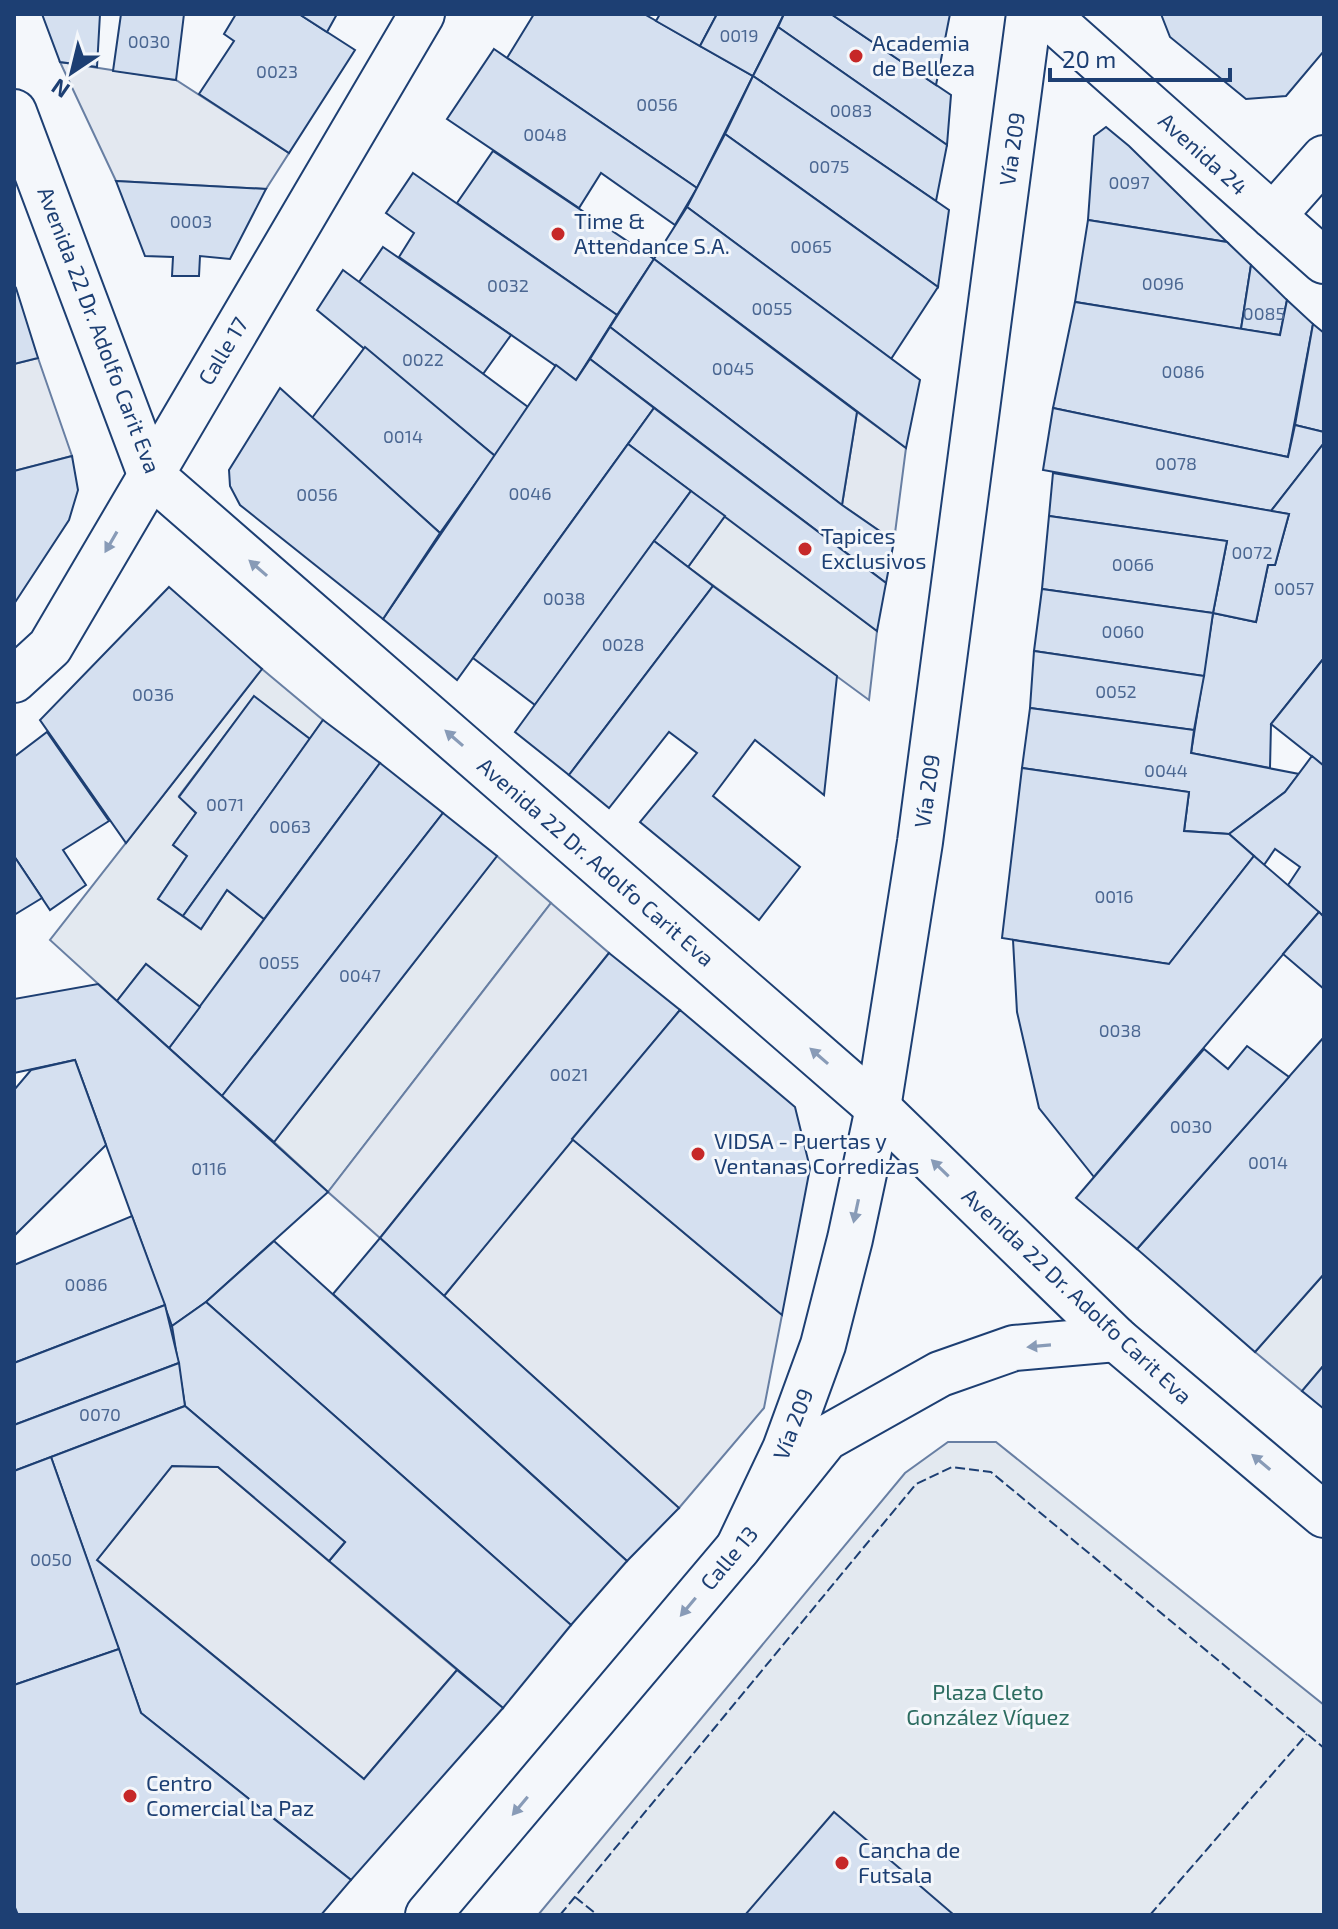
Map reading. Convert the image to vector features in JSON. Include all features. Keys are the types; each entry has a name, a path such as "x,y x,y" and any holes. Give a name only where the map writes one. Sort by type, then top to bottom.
{"main road":[{"name":"Calle 17","path":"14,680 50,647 422,14"},
{"name":"Vía 209","path":"738,1548 785,1449 823,1345 878,1108 920,842 1029,14"},
{"name":"Avenida 24","path":"1046,14 1324,261"},
{"name":"Avenida 22 Dr. Adolfo Carit Eva","path":"14,112 150,474 878,1108 1116,1339 1323,1512"},
{"path":"1273,216 1324,158"},
{"name":"Calle 13","path":"428,1915 738,1548 826,1438 940,1374 1014,1348 1116,1339"}],"green space":[{"path":"725,516 877,631 869,700 688,567"},
{"path":"262,669 323,720 310,739 254,697 179,796 196,813 173,845 187,856 158,899 201,929 227,890 264,919 200,1007 146,964 117,1001 50,940"},
{"path":"497,856 551,903 328,1192 274,1142"},
{"path":"1324,1274 1324,1365 1302,1391 1255,1352"},
{"name":"Plaza Cleto González Víquez","path":"948,1442 996,1442 1324,1705 1324,1915 538,1915 905,1473"}],"shaded area":[{"path":"60,62 176,80 289,153 266,189 116,181"},
{"path":"38,358 72,456 14,471 14,364"},
{"path":"857,412 906,448 894,541 842,505"},
{"path":"551,903 609,953 380,1238 328,1192"},
{"path":"572,1139 782,1315 764,1408 679,1508 444,1296"},
{"path":"172,1466 218,1467 457,1670 364,1779 97,1560"}],"building":[{"path":"42,14 100,14 97,67 60,62"},
{"path":"121,14 184,14 176,80 113,71"},
{"path":"236,14 299,14 355,50 289,153 199,94 234,41 224,34"},
{"path":"299,14 337,14 327,32"},
{"path":"534,14 644,14 753,76 697,188 507,58"},
{"path":"660,14 717,14 700,46 656,21"},
{"path":"717,14 784,14 753,76 700,46"},
{"name":"Academia de Belleza","path":"784,14 831,14 951,95 947,145 778,27"},
{"path":"831,14 950,14 936,85"},
{"path":"1161,14 1324,14 1324,51 1286,96 1246,99 1170,37"},
{"path":"778,27 947,145 936,201 753,76"},
{"path":"494,49 697,188 675,225 601,173 579,208 447,119"},
{"path":"753,76 949,210 938,287 725,134"},
{"path":"1106,127 1227,242 1088,220 1094,136"},
{"path":"725,134 938,287 891,359 687,207"},
{"name":"Time & Attendance S.A.","path":"493,151 654,259 617,315 457,203"},
{"path":"413,173 617,315 576,380 399,257 414,233 386,213"},
{"path":"116,181 266,189 230,259 200,256 199,276 172,276 173,257 145,256"},
{"path":"687,207 920,380 906,448 654,259"},
{"path":"1088,220 1227,242 1251,265 1241,329 1075,302"},
{"path":"383,247 511,335 483,374 359,282"},
{"path":"654,259 857,412 842,505 610,327"},
{"path":"1251,265 1287,300 1280,335 1241,329"},
{"path":"343,270 528,407 495,456 317,310"},
{"path":"14,289 38,358 14,364"},
{"path":"1287,300 1313,324 1288,457 1053,408 1075,302 1280,335"},
{"path":"1313,324 1324,333 1324,432 1295,425"},
{"path":"610,327 842,505 894,541 886,583 590,359"},
{"path":"365,347 495,456 440,533 312,418"},
{"path":"590,359 654,408 457,680 383,619 556,365 576,380"},
{"path":"280,388 440,533 383,619 240,505 230,486 229,470"},
{"name":"Tapices Exclusivos","path":"654,408 886,583 877,631 628,444"},
{"path":"1053,408 1288,457 1295,425 1324,432 1324,443 1271,511 1043,470"},
{"path":"1324,443 1324,658 1271,724 1270,768 1191,753 1213,613 1256,622 1268,565 1275,565 1289,514 1271,511"},
{"path":"628,444 691,491 535,705 473,658"},
{"path":"72,456 78,490 69,520 14,604 14,471"},
{"path":"1053,473 1289,514 1275,565 1268,565 1256,622 1213,613 1227,541 1049,516"},
{"path":"691,491 725,516 688,567 654,541"},
{"path":"1049,516 1227,541 1213,613 1042,589"},
{"path":"654,541 713,586 569,775 515,732"},
{"path":"713,586 837,676 824,795 755,740 713,796 800,867 759,920 640,822 697,753 669,732 609,808 569,775"},
{"path":"169,587 262,669 126,843 40,720"},
{"path":"1042,589 1213,613 1204,676 1034,651"},
{"path":"1034,651 1204,676 1194,730 1030,708"},
{"path":"1324,658 1324,766 1271,724"},
{"path":"254,696 310,739 183,916 158,899 187,856 173,845 196,813 179,797"},
{"path":"1030,708 1194,730 1191,753 1299,774 1285,792 1229,834 1184,831 1189,792 1022,768"},
{"path":"323,720 380,763 264,919 227,890 201,929 183,916"},
{"path":"47,732 109,821 63,850 86,885 50,910 14,856 14,757"},
{"path":"1312,756 1324,766 1324,917 1288,885 1300,867 1275,849 1264,865 1229,834 1285,792"},
{"path":"380,763 443,813 222,1096 169,1048"},
{"path":"1022,768 1189,792 1184,831 1229,834 1254,856 1169,964 1002,938"},
{"path":"443,813 497,856 274,1142 222,1096"},
{"path":"14,856 42,898 14,915"},
{"path":"1254,856 1319,912 1094,1177 1039,1108 1017,1012 1013,940 1169,964"},
{"path":"1319,912 1324,917 1324,989 1283,954"},
{"path":"609,953 680,1010 444,1296 380,1238"},
{"path":"146,964 200,1007 169,1048 117,1001"},
{"path":"98,984 328,1192 206,1302 172,1326 75,1060 14,1073 14,999"},
{"name":"VIDSA - Puertas y Ventanas Corredizas","path":"680,1010 795,1107 810,1168 782,1315 572,1139"},
{"path":"1324,1037 1324,1274 1255,1352 1137,1249"},
{"path":"1247,1046 1289,1077 1137,1249 1076,1198 1204,1049 1228,1069"},
{"path":"75,1060 106,1145 14,1236 14,1090 31,1070"},
{"path":"132,1216 165,1305 14,1363 14,1265"},
{"path":"380,1238 679,1508 627,1561 333,1294"},
{"path":"274,1241 627,1561 571,1625 206,1302"},
{"path":"206,1302 571,1625 503,1708 329,1561 345,1542 185,1406 172,1326"},
{"path":"165,1305 179,1363 14,1425 14,1363"},
{"path":"179,1363 185,1406 14,1471 14,1425"},
{"path":"1324,1365 1324,1409 1302,1391"},
{"path":"185,1406 345,1542 329,1561 218,1467 172,1466 97,1560 364,1779 457,1670 503,1708 351,1880 141,1713 51,1457"},
{"path":"51,1457 119,1649 14,1685 14,1471"},
{"name":"Centro Comercial La Paz","path":"119,1649 141,1713 351,1880 321,1915 18,1915 14,1905 14,1685"},
{"name":"Cancha de Futsala","path":"834,1812 954,1915 745,1915"}],"fence":[{"path":"560,1915 916,1484 952,1467 991,1472 1324,1748"},
{"path":"1150,1915 1307,1734"},
{"path":"575,1897 595,1913"}],"place":[{"name":"Academia de Belleza","path":"856,56"},
{"name":"Time & Attendance S.A.","path":"558,234"},
{"name":"Tapices Exclusivos","path":"805,549"},
{"name":"VIDSA - Puertas y Ventanas Corredizas","path":"698,1154"},
{"name":"Centro Comercial La Paz","path":"130,1796"},
{"name":"Cancha de Futsala","path":"842,1863"}]}
